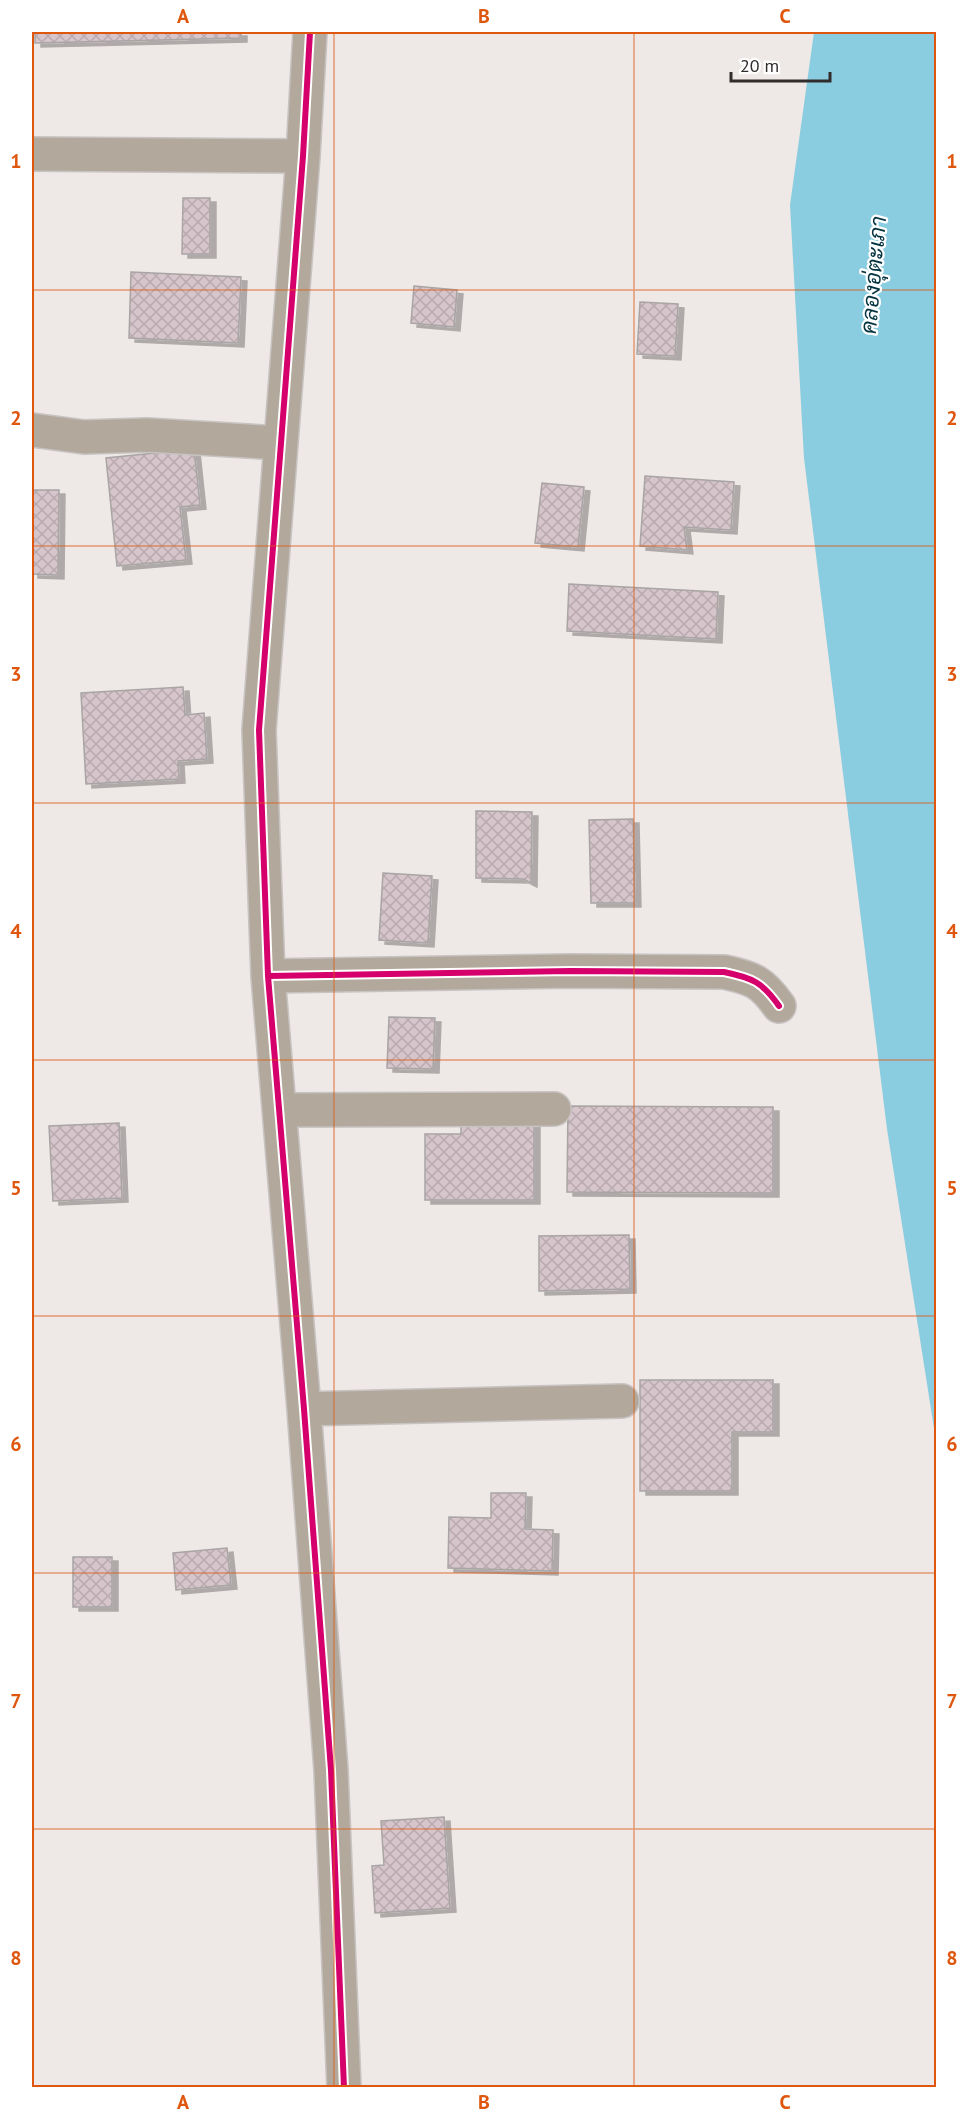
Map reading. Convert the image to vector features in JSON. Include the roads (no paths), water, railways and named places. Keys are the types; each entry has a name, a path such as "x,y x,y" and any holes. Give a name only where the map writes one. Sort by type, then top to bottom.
{"street":[{"path":"310,32 303,156 259,730 268,976 331,1770 344,2088"},
{"path":"32,154 303,156"},
{"path":"32,430 84,437 147,435 280,443"},
{"path":"268,976 571,971 724,972 745,977 767,989 779,1006"},
{"path":"280,1110 554,1109"},
{"path":"304,1409 622,1401"}],"water":[{"name":"คลองอุ่ตะเภา","path":"814,32 936,32 936,1441 887,1129 804,458 790,205"}]}
